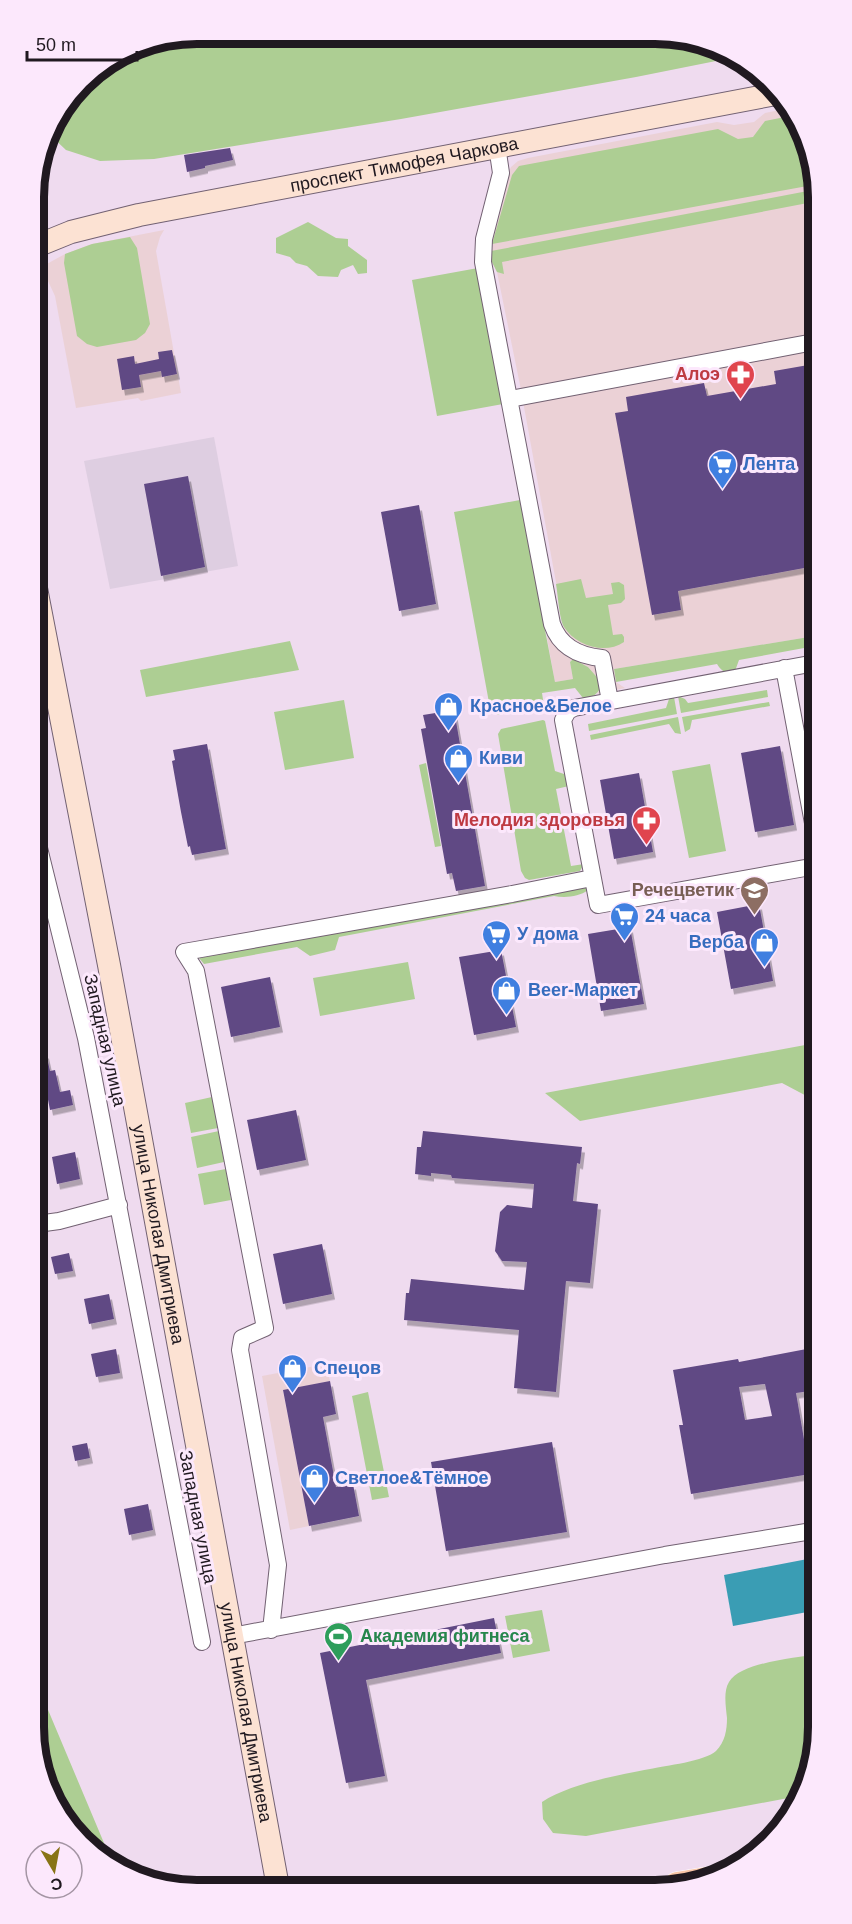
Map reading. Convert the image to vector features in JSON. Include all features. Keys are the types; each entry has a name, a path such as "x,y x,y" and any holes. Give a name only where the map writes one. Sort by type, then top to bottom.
{"main road":[{"name":"проспект Тимофея Чаркова","path":"44,243 71,232 139,215 770,95"},
{"name":"улица Николая Дмитриева","path":"44,629 110,965 277,1880"}],"street":[{"path":"497,146 501,163 500,179 482,250 552,624 556,635 564,644 577,652 602,658 610,701"},
{"path":"510,399 808,343"},
{"path":"808,664 574,708 568,711 563,720 598,905 808,867"},
{"path":"784,668 808,797"},
{"name":"Западная улица","path":"44,868 86,1038 202,1642"},
{"path":"271,1630 278,1565 240,1350 242,1338 266,1328 196,971 184,952 592,878"},
{"path":"44,1223 119,1205"},
{"path":"232,1636 664,1555 808,1532"}],"shaded area":[{"path":"783,111 797,138 807,177 808,637 614,669 616,682 625,688 597,694 603,684 588,667 573,659 570,662 573,679 555,682 547,638 564,626 520,385 490,244 506,178 511,167 518,161 528,158 717,122 734,125 754,122 765,113"},
{"path":"164,230 156,251 181,393 141,401 138,398 76,408 55,296 48,281 44,278 44,266 65,254 92,244"},
{"path":"214,437 238,566 110,589 84,461"},
{"path":"326,1364 330,1381 283,1391 309,1526 290,1530 262,1376"}],"green space":[{"path":"196,44 656,44 685,46 724,59 401,119 154,159 100,161 66,150 55,138 69,111 88,88 120,64 138,55 167,46"},
{"path":"786,117 803,157 807,186 492,244 512,175 519,166 718,129 738,139 753,137 765,121"},
{"path":"808,191 808,203 502,262 504,274 497,272 492,262 491,251"},
{"path":"308,222 336,238 348,239 348,246 367,260 367,273 358,274 353,265 341,270 338,277 318,276 307,266 276,253 276,238"},
{"path":"130,237 137,248 150,324 145,333 136,340 97,347 87,344 77,336 64,263 65,254 92,244"},
{"path":"478,268 503,404 437,416 412,280"},
{"path":"520,500 555,682 573,679 570,662 573,659 588,667 603,684 590,697 583,698 575,688 542,693 544,706 497,715 490,708 454,512"},
{"path":"581,579 586,598 613,594 611,583 619,582 624,585 625,599 621,603 608,605 613,635 622,634 624,642 608,648 583,644 569,634 564,627 556,584"},
{"path":"808,637 808,647 739,660 735,671 732,672 724,672 717,664 616,682 614,669"},
{"path":"290,641 299,670 146,697 140,670"},
{"path":"767,690 768,697 681,713 678,696 688,703"},
{"path":"674,697 677,714 589,731 588,724 666,708 669,699"},
{"path":"344,700 354,758 285,770 274,712"},
{"path":"769,702 770,706 692,720 690,729 685,732 682,717"},
{"path":"678,717 681,734 675,733 669,724 591,740 590,735"},
{"path":"543,720 555,771 567,775 569,786 556,789 571,866 584,864 580,871 529,880 521,871 498,734 501,729"},
{"path":"426,763 441,846 435,847 419,765"},
{"path":"710,764 726,851 689,858 672,771"},
{"path":"588,884 588,890 576,896 554,896 339,937 335,950 310,956 297,947 204,964 199,958"},
{"path":"408,962 415,999 320,1016 313,978"},
{"path":"808,1044 808,1097 782,1083 580,1121 545,1093"},
{"path":"212,1097 218,1128 191,1133 185,1103"},
{"path":"219,1131 224,1162 197,1168 191,1137"},
{"path":"226,1169 231,1200 204,1205 198,1174"},
{"path":"368,1392 389,1497 372,1500 352,1396"},
{"path":"542,1610 550,1651 513,1658 505,1616"},
{"path":"808,1656 806,1757 792,1797 586,1836 553,1833 543,1819 542,1802 553,1796 609,1777 684,1763 711,1755 722,1744 725,1736 727,1722 725,1700 729,1682 735,1675 745,1670 770,1662"},
{"path":"44,1700 108,1853 81,1828 59,1795 49,1767 44,1728"}],"water":[{"path":"808,1559 808,1612 733,1626 724,1575"}],"building":[{"path":"230,148 233,160 187,172 184,155"},
{"path":"172,350 177,374 162,377 161,371 139,375 141,387 122,390 117,359 134,356 135,364 159,359 158,352"},
{"name":"Лента","path":"808,365 808,567 678,591 681,610 652,615 615,413 628,411 626,397 704,383 707,396 776,384 774,371"},
{"path":"188,476 205,567 161,576 144,484"},
{"path":"419,505 436,604 399,611 381,512"},
{"path":"454,710 485,886 456,891 452,873 447,874 421,729 426,728 423,715"},
{"path":"207,744 226,849 192,855 190,846 188,847 181,812 172,761 175,760 173,750"},
{"path":"780,746 794,825 755,832 741,753"},
{"path":"639,773 653,852 614,859 600,780"},
{"path":"759,904 773,981 731,989 717,912"},
{"path":"630,927 644,1004 601,1011 588,934"},
{"path":"501,950 516,1027 474,1035 459,957"},
{"path":"270,977 280,1027 231,1037 221,987"},
{"path":"44,1053 46,1053 50,1071 55,1070 60,1092 70,1090 73,1105 50,1110 44,1084"},
{"path":"296,1110 306,1160 257,1170 247,1120"},
{"path":"423,1131 582,1147 580,1164 577,1163 573,1201 598,1204 590,1283 566,1281 556,1392 514,1388 519,1330 404,1320 406,1293 409,1293 411,1279 524,1290 527,1262 502,1261 495,1251 500,1212 507,1205 532,1208 534,1184 452,1178 451,1175 431,1173 431,1176 415,1174 417,1147 421,1147"},
{"path":"75,1152 80,1179 57,1184 52,1157"},
{"path":"322,1244 332,1294 283,1304 273,1254"},
{"path":"69,1253 73,1271 55,1274 51,1257"},
{"path":"109,1294 114,1319 89,1324 84,1299"},
{"path":"116,1349 120,1373 96,1377 91,1354"},
{"path":"808,1349 808,1391 796,1393 808,1474 691,1494 679,1425 683,1425 673,1370 738,1359 739,1362","holes":["765,1384 772,1416 745,1420 739,1387"]},
{"path":"330,1381 336,1414 323,1417 336,1487 353,1484 359,1516 309,1526 283,1390"},
{"path":"552,1442 567,1532 446,1551 431,1462"},
{"path":"87,1443 90,1458 75,1461 72,1446"},
{"path":"148,1504 153,1530 129,1535 124,1509"},
{"path":"494,1618 501,1653 366,1680 385,1776 346,1783 320,1653"}],"place":[{"name":"Алоэ","path":"741,400"},
{"name":"Лента","path":"722,490"},
{"name":"Красное&Белое","path":"449,732"},
{"name":"Киви","path":"458,784"},
{"name":"Мелодия здоровья","path":"646,846"},
{"name":"Речецветик","path":"755,916"},
{"name":"24 часа","path":"624,942"},
{"name":"У дома","path":"496,960"},
{"name":"Верба","path":"765,968"},
{"name":"Beer-Маркет","path":"507,1016"},
{"name":"Спецов","path":"293,1394"},
{"name":"Светлое&Тёмное","path":"314,1504"},
{"name":"Академия фитнеса","path":"339,1662"}]}
